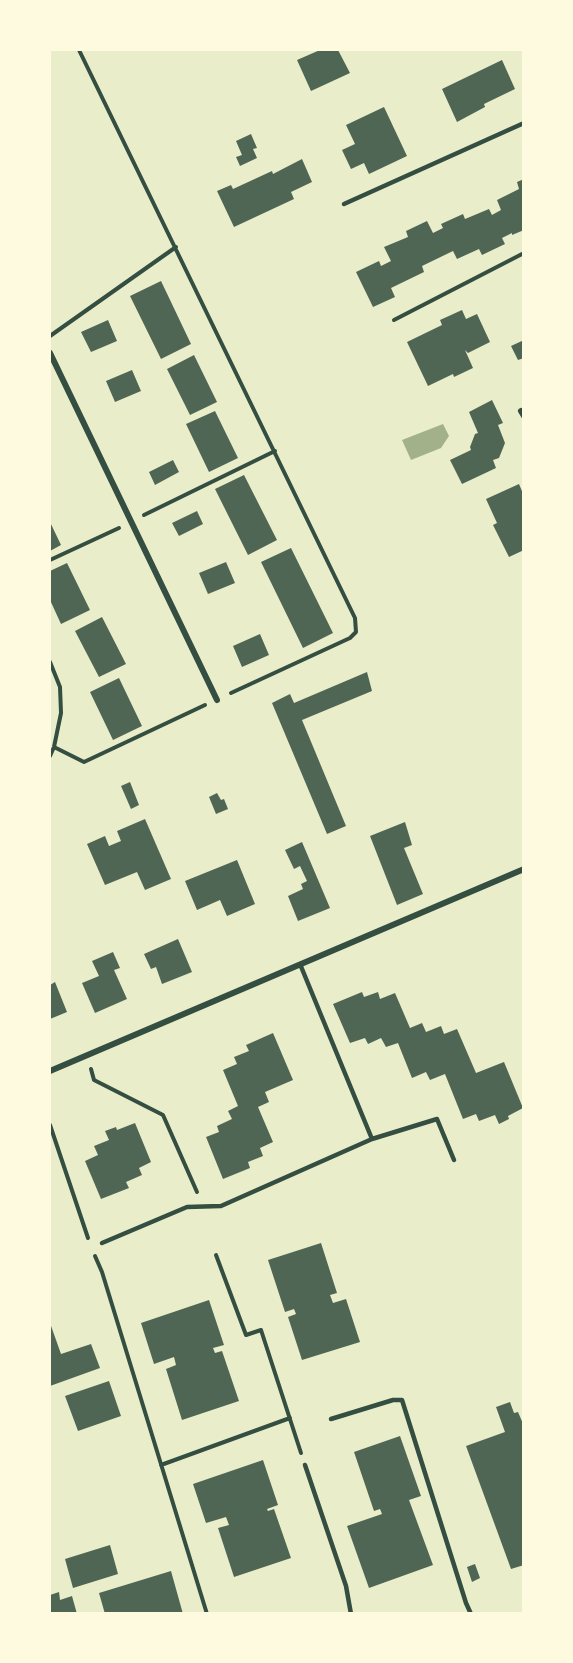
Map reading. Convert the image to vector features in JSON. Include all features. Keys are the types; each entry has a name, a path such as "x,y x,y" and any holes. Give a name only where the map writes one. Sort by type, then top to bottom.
{"street":[{"path":"50,353 217,700"},
{"path":"50,1071 524,869"}],"lane":[{"path":"344,204 524,123"},
{"path":"300,964 372,1139"},
{"path":"102,1243 187,1207 221,1206 372,1139 437,1119 454,1160"},
{"path":"331,1419 393,1400 402,1400 471,1614"},
{"path":"305,1465 346,1586 351,1614"}],"path":[{"path":"54,747 84,762 350,638 356,632 355,618 79,50"},
{"path":"50,336 176,247"},
{"path":"394,320 524,253"},
{"path":"50,560 275,451"},
{"path":"50,662 60,687 61,713 50,756"},
{"path":"91,1069 94,1080 163,1115 204,1207"},
{"path":"50,1125 90,1243"},
{"path":"94,1253 102,1272 207,1614"},
{"path":"216,1256 246,1335 261,1330 305,1465"},
{"path":"161,1465 290,1418"}],"shaded area":[{"path":"443,424 449,436 441,448 411,460 402,440"}],"building":[{"path":"320,50 338,50 350,73 311,91 297,60"},
{"path":"502,60 515,89 484,104 485,107 457,122 442,89"},
{"path":"384,107 407,156 369,174 364,163 351,169 342,150 355,144 346,125"},
{"path":"251,134 257,148 253,149 257,158 240,166 236,157 242,155 236,141"},
{"path":"302,159 312,182 291,192 294,199 234,227 217,191 231,185 233,189 272,171 273,174"},
{"path":"524,179 524,230 502,238 505,244 482,255 479,249 457,259 453,251 422,266 424,272 391,288 395,297 373,307 356,272 379,261 381,266 391,261 384,247 408,237 406,231 427,221 433,233 443,228 441,224 463,214 465,219 489,209 492,215 501,210 497,200 519,189 517,182"},
{"path":"161,281 191,344 161,359 130,296"},
{"path":"462,310 466,319 477,314 490,342 468,353 465,350 473,368 454,377 453,374 428,386 407,342 442,325 440,320"},
{"path":"108,320 117,341 91,352 81,332"},
{"path":"524,340 524,358 518,360 511,346"},
{"path":"194,355 217,402 190,415 167,369"},
{"path":"132,370 141,391 115,402 106,381"},
{"path":"492,400 503,423 498,425 505,443 499,458 493,460 496,468 462,484 450,460 471,450 475,434 478,433 469,412"},
{"path":"215,411 238,458 209,472 186,424"},
{"path":"173,460 179,472 155,485 149,472"},
{"path":"244,475 277,540 248,555 215,489"},
{"path":"519,484 524,496 524,550 509,557 493,525 497,523 486,499"},
{"path":"197,511 203,524 179,536 172,523"},
{"path":"50,522 61,545 50,551"},
{"path":"291,548 333,633 303,648 261,562"},
{"path":"226,562 235,583 208,594 199,573"},
{"path":"67,563 90,610 61,624 50,600 50,571"},
{"path":"102,617 126,664 99,677 75,631"},
{"path":"260,634 269,655 242,667 233,646"},
{"path":"367,672 372,691 302,720 346,826 327,834 272,703 290,694 294,703"},
{"path":"119,678 142,726 113,740 90,692"},
{"path":"130,782 139,805 131,809 121,786"},
{"path":"217,793 221,800 224,799 228,809 216,814 209,797"},
{"path":"145,819 171,879 145,890 137,872 105,885 87,844 105,836 109,846 121,841 117,831"},
{"path":"405,822 412,845 404,848 423,894 397,905 370,836"},
{"path":"302,842 330,908 298,921 288,896 303,889 301,884 307,881 300,866 294,869 285,850"},
{"path":"237,860 255,904 227,916 220,900 197,910 185,881"},
{"path":"178,939 192,972 162,984 156,967 151,969 144,954"},
{"path":"113,952 120,968 114,970 127,999 95,1013 82,983 99,976 92,961"},
{"path":"55,982 67,1012 50,1019 50,985"},
{"path":"362,992 364,997 378,992 380,999 395,993 410,1028 422,1023 426,1032 441,1026 444,1034 457,1029 476,1073 504,1062 523,1108 499,1124 495,1115 479,1121 476,1114 463,1119 445,1074 430,1080 426,1072 412,1078 398,1043 386,1047 381,1038 368,1044 365,1038 350,1043 333,1004"},
{"path":"273,1033 293,1080 265,1092 269,1102 258,1107 273,1142 260,1148 263,1156 248,1162 250,1168 223,1179 206,1137 219,1132 217,1126 232,1119 228,1111 238,1106 223,1070 237,1064 234,1057 249,1051 246,1045"},
{"path":"135,1123 151,1162 139,1168 142,1175 126,1182 129,1188 101,1199 85,1161 98,1155 94,1146 109,1140 105,1131 116,1127 117,1130"},
{"path":"321,1243 337,1293 330,1295 333,1303 346,1299 360,1342 302,1360 288,1317 296,1314 294,1309 285,1312 268,1260"},
{"path":"209,1300 224,1345 213,1348 215,1353 222,1351 239,1401 182,1420 166,1369 176,1365 174,1357 154,1364 141,1323"},
{"path":"50,1323 61,1354 91,1344 100,1368 50,1386"},
{"path":"109,1381 121,1416 78,1431 65,1396"},
{"path":"510,1402 514,1413 518,1412 524,1426 524,1565 511,1569 466,1446 505,1432 496,1407"},
{"path":"400,1436 421,1496 409,1500 433,1565 369,1588 347,1526 382,1514 380,1509 374,1511 354,1452"},
{"path":"263,1460 278,1505 267,1509 268,1511 274,1509 291,1558 234,1577 218,1528 229,1525 226,1517 206,1523 193,1484"},
{"path":"110,1545 118,1574 73,1588 65,1559"},
{"path":"475,1564 480,1578 472,1582 467,1567"},
{"path":"171,1571 183,1614 105,1614 99,1593"},
{"path":"59,1592 60,1600 72,1596 77,1614 50,1614 50,1595"}]}
